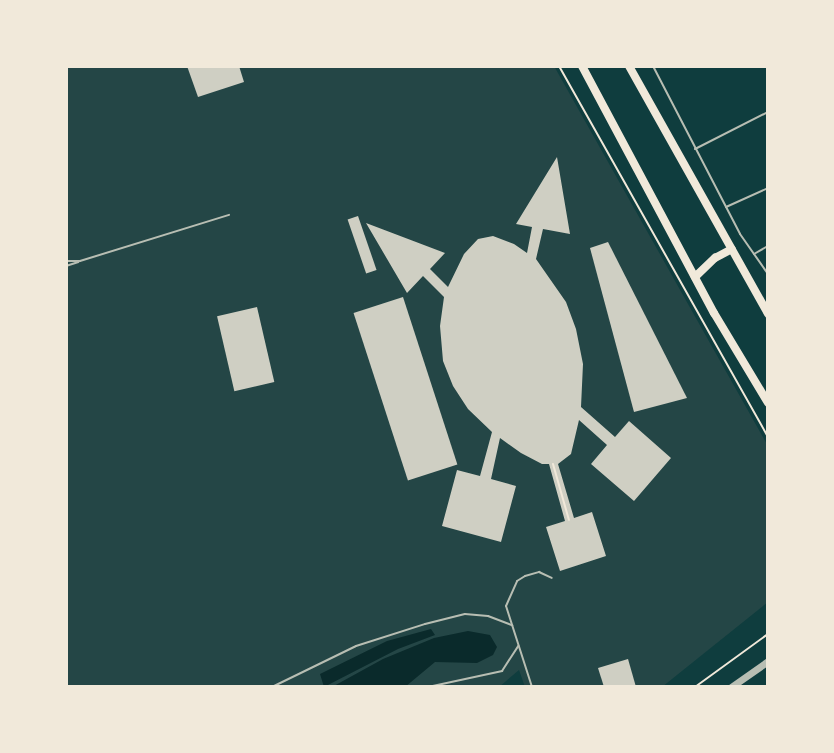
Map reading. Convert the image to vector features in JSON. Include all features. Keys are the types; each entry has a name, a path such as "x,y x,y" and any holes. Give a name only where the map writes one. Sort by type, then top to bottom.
{"main road":[{"path":"582,66 695,276 768,403"},
{"path":"629,66 768,314"},
{"path":"695,276 715,258 732,249"}],"street":[{"path":"731,687 768,662"}],"lane":[{"path":"653,66 726,207 768,274"},
{"path":"695,149 768,112"},
{"path":"726,207 768,188"},
{"path":"66,266 229,215"},
{"path":"754,254 768,246"},
{"path":"66,261 80,261"},
{"path":"532,687 506,606 517,581 539,572 552,578"},
{"path":"272,687 356,646 425,624 465,614 488,616 512,625"},
{"path":"428,687 502,671 518,646"}],"path":[{"path":"559,66 768,437"},
{"path":"553,464 569,520"},
{"path":"695,687 768,634"}],"shaded area":[{"path":"66,66 554,66 768,446 768,602 662,687 525,687 519,670 499,687 66,687"},
{"path":"431,629 435,635 398,649 324,687 320,674 387,641"},
{"path":"468,631 490,635 497,647 493,655 477,663 435,662 405,687 332,687 383,659 434,638"}],"building":[{"path":"187,66 239,66 244,82 198,97"},
{"path":"557,157 570,234 543,229 536,259 566,302 576,329 583,364 581,407 615,437 629,421 671,458 634,501 591,464 607,445 579,420 571,454 558,464 574,518 592,512 606,556 560,571 546,527 565,521 549,464 542,464 521,453 500,438 491,479 516,486 501,542 442,526 457,470 480,476 492,432 468,409 453,386 443,361 440,326 444,297 423,276 407,293 366,223 445,253 430,269 448,287 464,254 478,239 493,236 514,244 527,253 532,227 516,224"},
{"path":"358,216 377,270 366,273 348,220"},
{"path":"608,242 687,398 634,412 590,248"},
{"path":"403,297 457,464 408,480 354,313"},
{"path":"257,307 274,382 234,391 217,316"},
{"path":"628,659 636,687 604,687 598,668"}]}
